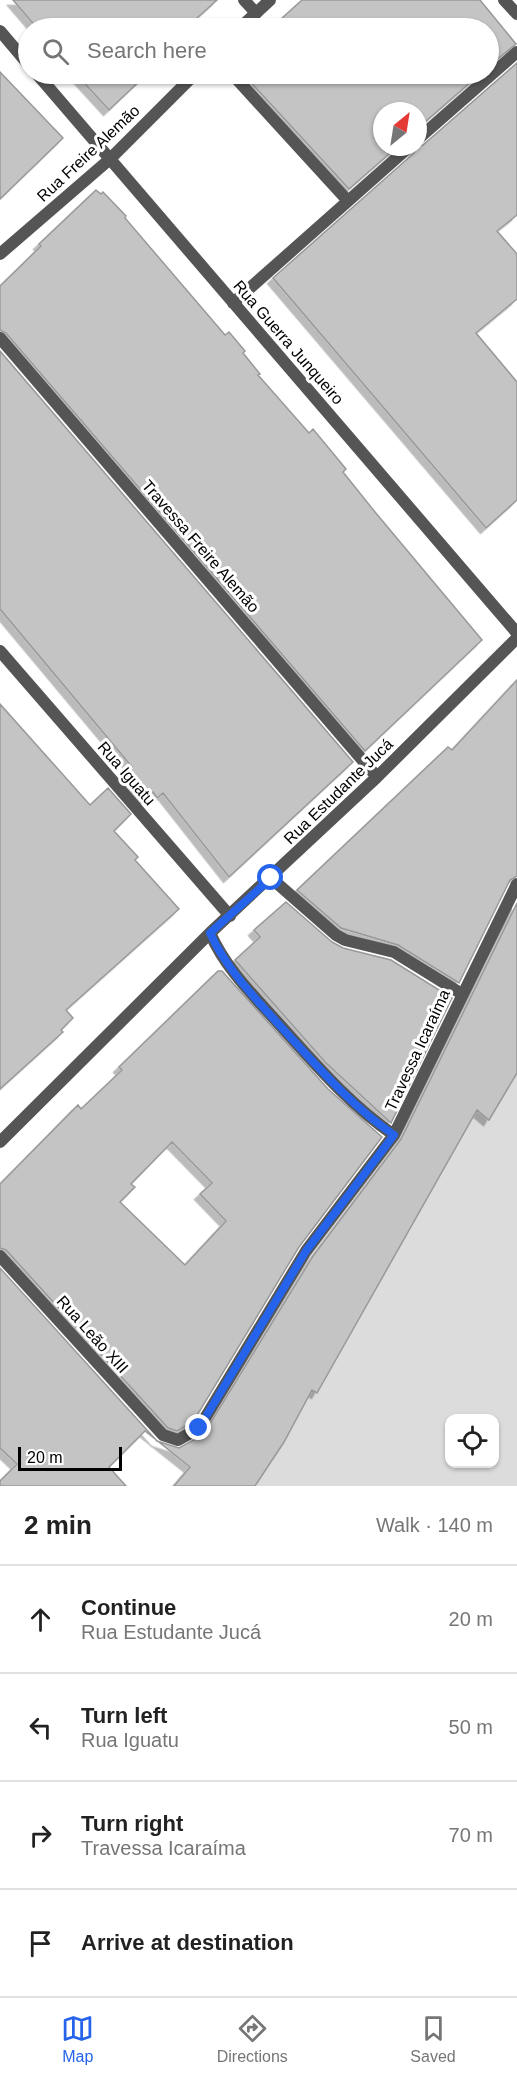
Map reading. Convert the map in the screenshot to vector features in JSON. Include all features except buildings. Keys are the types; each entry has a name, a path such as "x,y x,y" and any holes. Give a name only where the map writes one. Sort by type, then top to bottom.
{"street":[{"path":"244,0 256,14"},
{"path":"251,18 270,0"},
{"path":"504,0 517,14"},
{"path":"0,31 18,52"},
{"path":"499,68 517,52"},
{"name":"Rua Guerra Junqueiro","path":"46,84 517,633"},
{"name":"Rua Freire Alemão","path":"0,254 110,159 185,84"},
{"path":"241,84 348,201"},
{"path":"427,131 481,84"},
{"path":"233,303 399,156"},
{"name":"Travessa Freire Alemão","path":"0,338 376,777"},
{"name":"Rua Estudante Jucá","path":"0,1142 210,933 271,878 517,638"},
{"name":"Rua Iguatu","path":"0,651 230,916"},
{"path":"271,878 345,940 394,952 462,994"},
{"name":"Travessa Icaraíma","path":"163,1435 178,1440 199,1428 306,1251 394,1135 423,1080 462,994 517,884"},
{"path":"210,933 219,953 235,975 315,1064 369,1119 394,1135"},
{"name":"Rua Leão XIII","path":"0,1256 163,1435"}],"shaded area":[{"path":"517,1033 517,1486 256,1486"}],"route":[{"path":"199,1428 306,1251 394,1135 369,1119 315,1064 235,975 219,953 210,933 271,878"}]}
